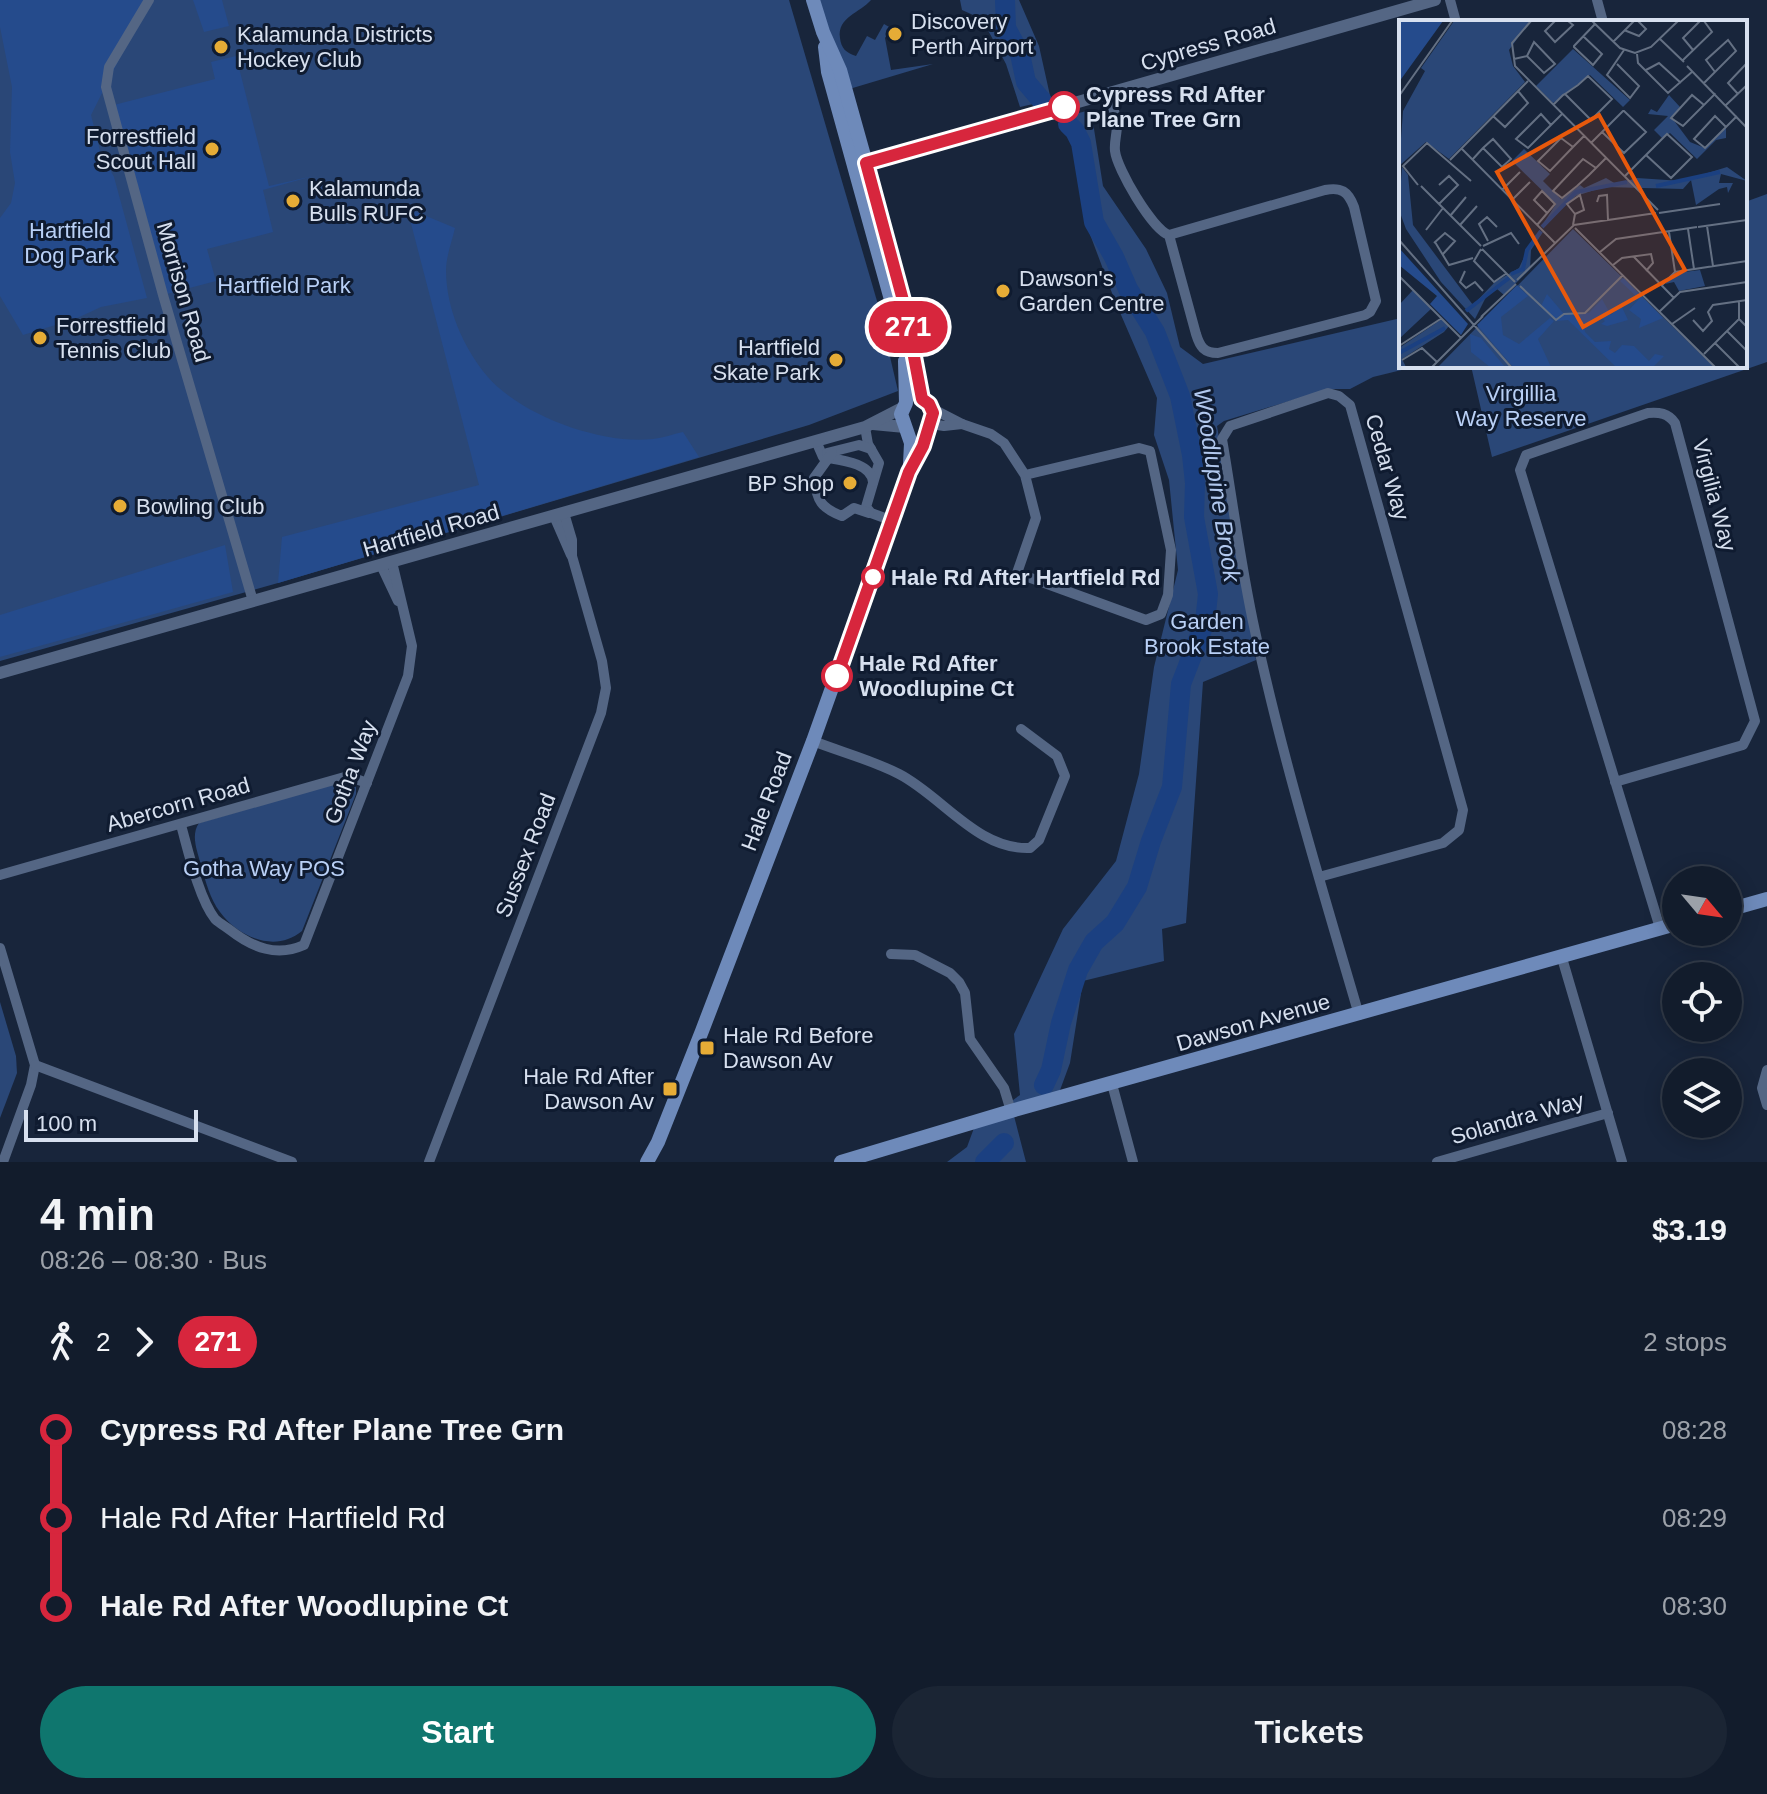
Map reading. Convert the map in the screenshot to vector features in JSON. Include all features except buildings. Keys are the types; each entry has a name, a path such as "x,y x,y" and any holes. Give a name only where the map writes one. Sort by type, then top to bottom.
{"main road":[{"name":"Hale Road","path":"813,0 840,70 905,356 901,420 911,443 909,472"},
{"name":"Hale Road","path":"647,1162 658,1142 813,741 933,413 927,404 904,304 860,165"},
{"path":"904,406 916,398 927,404"},
{"path":"907,428 918,431 929,426"},
{"path":"1742,906 1767,899"},
{"name":"Dawson Avenue","path":"841,1162 1660,928"},
{"name":"Hale Road","path":"656,1162 658,1142"}],"street":[{"name":"Morrison Road","path":"149,0 109,67 106,87 253,601"},
{"name":"Cypress Road","path":"860,165 1435,0"},
{"path":"1450,0 1455,20"},
{"path":"1597,0 1602,20"},
{"path":"1109,94 1117,122 1115,144 1118,160 1162,233 1169,235 1325,190 1342,190 1349,195 1354,207 1377,294 1376,301 1365,315 1210,353 1199,345 1169,235"},
{"name":"Cedar Way","path":"1319,877 1443,843 1459,830 1463,810 1350,405 1339,396 1328,393 1230,426 1222,439 1255,630 1293,790 1359,1015"},
{"path":"927,404 1004,443 1025,475 1036,518 1017,573 1146,620 1161,614 1168,595 1171,550 1150,451 1139,448 1025,475"},
{"name":"Hartfield Road","path":"0,673 559,514 817,445 869,426 904,406"},
{"name":"Virgilia Way","path":"1615,782 1743,745 1755,721 1675,423 1671,417 1658,412 1526,455 1521,465 1521,475 1615,782 1660,928"},
{"path":"929,426 962,424"},
{"name":"Hartfield Road","path":"869,426 907,428"},
{"path":"869,426 866,437 879,463 866,503 871,513"},
{"path":"817,445 829,456 866,469 872,474 873,484"},
{"path":"871,449 863,445 829,456 813,482 825,509 842,516 854,508 893,521"},
{"name":"Sussex Road","path":"429,1162 601,713 606,688 602,661 572,556 564,544 559,514"},
{"name":"Gotha Way","path":"181,825 197,877 215,919 262,950 290,952 304,945 325,898 408,676 412,646 386,563"},
{"path":"813,741 900,774 963,822 1014,849 1030,848 1039,840 1065,776 1057,756 1021,729"},
{"name":"Abercorn Road","path":"0,875 348,776 367,783"},
{"path":"0,948 35,1065 31,1085 3,1162"},
{"path":"891,954 915,955 950,973 963,987 970,1039 1004,1088 1011,1111"},
{"name":"Solandra Way","path":"1562,958 1622,1162"},
{"path":"35,1065 292,1162"},
{"path":"1767,1070 1762,1088 1767,1105"},
{"path":"1112,1084 1133,1162"},
{"name":"Solandra Way","path":"1437,1162 1608,1113"}],"green space":[{"name":"Hartfield Park","path":"0,0 789,0 877,301 898,391 809,425 278,583 0,661"},
{"name":"Hartfield Dog Park","path":"0,0 149,0 91,115 100,151 114,177 147,298 101,307 75,319 23,335 0,296 0,218 11,203 15,183 10,152 12,87 0,27"},
{"path":"193,0 222,0 229,26 204,32"},
{"path":"813,0 871,0 842,25 841,42 849,53 856,56 867,36 875,40 884,24 891,28 885,38 891,70 933,64 846,90"},
{"path":"960,0 1019,0 1039,46 1051,100 1020,107 1006,64 982,19 962,10"},
{"path":"236,56 269,186 313,176 263,190 273,232 207,249 216,281 163,295 110,106 215,79 211,62"},
{"name":"Garden Brook Estate","path":"1091,110 1103,186 1146,249 1167,293 1180,347 1203,364 1399,318 1399,368 1410,368 1373,377 1350,389 1329,389 1224,421 1217,426 1256,660 1203,682 1186,923 1162,929 1164,961 1083,981 1070,1063 1056,1101 1014,1116 1026,1162 947,1162 967,1147 974,1128 1020,1095 1014,1034 1063,929 1116,861 1139,774 1154,667 1178,570 1169,480 1154,435 1157,398 1085,221 1077,174 1074,114"},
{"name":"Virgillia Way Reserve","path":"1767,194 1767,362 1492,457 1471,368 1747,368 1747,201"},
{"path":"407,208 455,228 446,270 453,313 470,353 502,390 541,415 587,432 633,440 683,432 699,457 278,583 282,537 479,485"},
{"path":"225,545 233,592 0,657 0,615"},
{"name":"Gotha Way POS","path":"348,780 356,784 356,794 302,931 292,938 270,942 258,940 237,929 220,912 209,890 196,844 195,833 199,823"},
{"path":"0,1002 16,1056 17,1073 0,1118"}],"waterway":[{"name":"Woodlupine Brook","path":"1005,0 1006,28 1020,54 1026,82 1042,101"},
{"name":"Woodlupine Brook","path":"1044,1085 1051,1070 1061,1023 1078,970 1094,942 1115,923 1137,887 1172,787 1181,684 1205,622 1208,594 1194,517 1192,455 1180,396 1155,332 1128,289 1094,222 1081,143 1068,124"},
{"name":"Woodlupine Brook","path":"985,1162 1004,1143"}],"bus line":[{"name":"271","path":"837,676 909,472 933,419 929,404 922,399 904,304 866,163 1064,107"}],"place":[{"name":"Discovery Perth Airport","path":"895,34"},
{"name":"Kalamunda Districts Hockey Club","path":"221,47"},
{"name":"Cypress Rd After Plane Tree Grn","path":"1064,107"},
{"name":"Forrestfield Scout Hall","path":"212,149"},
{"name":"Kalamunda Bulls RUFC","path":"293,201"},
{"name":"Dawson's Garden Centre","path":"1003,291"},
{"name":"Forrestfield Tennis Club","path":"40,338"},
{"name":"Hartfield Skate Park","path":"836,360"},
{"name":"BP Shop","path":"850,483"},
{"name":"Bowling Club","path":"120,506"},
{"name":"Hale Rd After Hartfield Rd","path":"873,577"},
{"name":"Hale Rd After Woodlupine Ct","path":"837,676"},
{"name":"Hale Rd Before Dawson Av","path":"707,1048"},
{"name":"Hale Rd After Dawson Av","path":"670,1089"}]}
